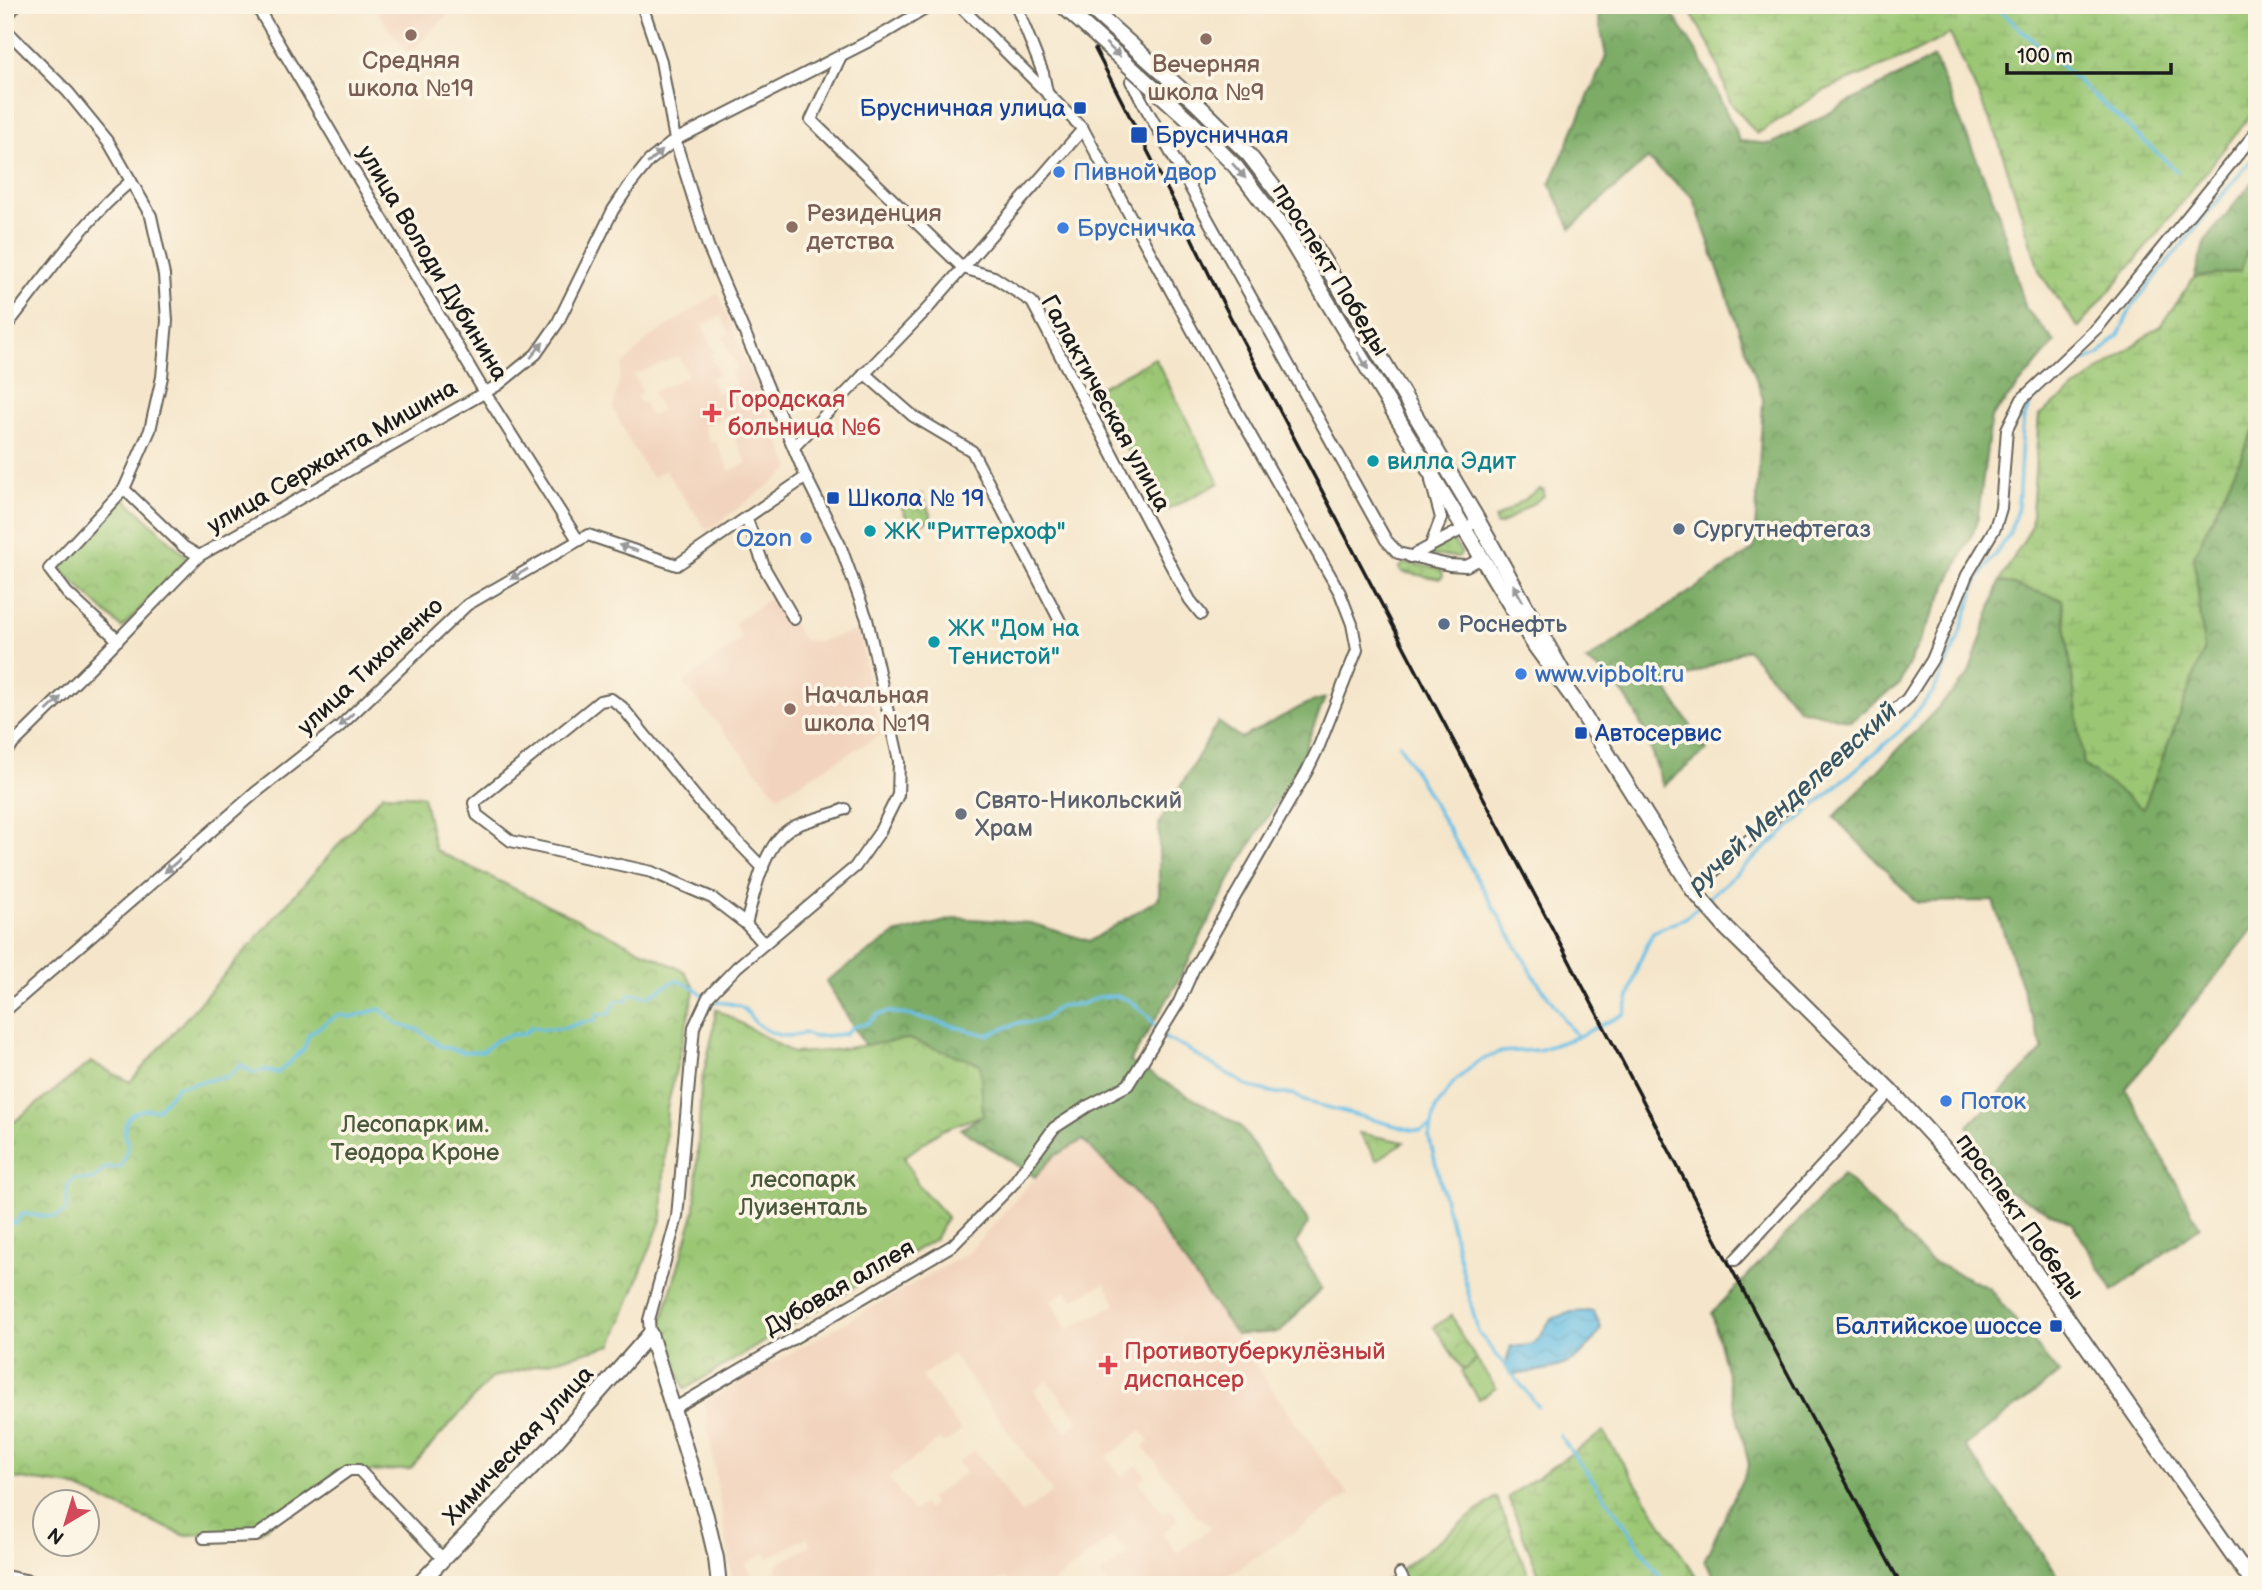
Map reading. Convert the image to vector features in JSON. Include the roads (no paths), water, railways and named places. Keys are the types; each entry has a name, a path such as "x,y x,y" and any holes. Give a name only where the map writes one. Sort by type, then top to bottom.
{"main road":[{"name":"проспект Победы","path":"1062,5 1191,122 1236,167 1286,233 1430,470 1472,524 1483,558 1535,646 1572,697 1693,890 1891,1091 1965,1172 2254,1585"},
{"name":"проспект Победы","path":"1087,5 1194,101 1249,155 1301,223 1472,524 1565,675 1572,697"},
{"path":"650,1334 706,1516 719,1585"},
{"name":"Химическая улица","path":"418,1585 552,1447 650,1334"},
{"path":"5,1578 40,1585"}],"street":[{"path":"5,19 16,5"},
{"name":"улица Володи Дубинина","path":"256,5 485,393 578,540"},
{"path":"642,5 661,61 675,140 708,246 806,477 840,545 867,619 899,761 898,795 879,833 855,867 737,967 708,997 695,1027 677,1217 649,1320 650,1334"},
{"name":"улица Сержанта Мишина","path":"5,752 199,556 485,393 536,354 556,324 613,210 649,161 675,140 841,56 932,5"},
{"path":"1016,5 1043,73 1047,92"},
{"path":"794,447 963,268 1083,129 967,7"},
{"path":"5,29 68,92 108,141 151,216 164,275 167,321 162,377 150,430 124,489 49,569 67,593 118,640"},
{"name":"Галактическая улица","path":"841,56 811,120 963,268 994,277 1032,302 1176,575 1201,614"},
{"path":"1131,81 1386,540 1398,553 1449,565 1466,566 1483,558"},
{"name":"Дубовая аллея","path":"673,1409 953,1245 1013,1184 1054,1128 1128,1085 1307,771 1357,650 1352,624 1340,593 1234,408 1083,129"},
{"path":"1693,890 1907,699 1932,660 1967,575 1995,528 2001,508 2007,429 2022,399 2098,327 2257,131"},
{"path":"5,328 93,219 131,181"},
{"path":"864,373 913,416 972,451 1062,625"},
{"path":"1430,470 1441,518 1431,545"},
{"path":"578,540 588,535 677,565 806,477"},
{"path":"124,489 184,547 199,556"},
{"path":"746,517 765,569 794,619"},
{"path":"1409,557 1472,524"},
{"name":"улица Тихоненко","path":"5,1011 255,793 339,727 467,605 578,540"},
{"path":"762,868 703,806 622,707 611,699 600,701 474,803 477,815 510,841 652,872 712,898 746,924 764,944"},
{"path":"746,924 762,868 772,847 791,828 845,809"},
{"path":"1735,1260 1859,1129 1891,1091"},
{"path":"204,1538 256,1536 354,1469 359,1470 443,1559"},
{"path":"1400,1574 1406,1585"}],"water":[{"path":"1593,1311 1601,1328 1592,1342 1574,1359 1553,1368 1512,1375 1505,1367 1511,1346 1533,1343 1551,1319 1572,1312"}],"waterway":[{"path":"1994,5 2177,171"},
{"name":"ручей Менделеевский","path":"1706,900 1901,730 1933,692 1957,641 1978,579 2009,535 2018,507 2023,420 2031,402 2079,364 2100,354 2119,334 2132,306 2257,153"},
{"path":"1399,744 1535,978 1577,1037"},
{"name":"ручей Менделеевский","path":"1538,1406 1478,1332 1429,1137 1436,1108 1454,1082 1476,1063 1499,1052 1539,1050 1577,1037 1624,1014 1639,963 1653,932 1685,918 1700,905"},
{"path":"5,1226 17,1222 22,1214 55,1217 67,1211 68,1190 74,1179 93,1180 105,1168 121,1167 128,1148 125,1126 134,1113 157,1110 178,1086 228,1077 241,1065 253,1073 264,1070 278,1073 304,1049 309,1034 338,1015 351,1017 380,1009 398,1024 419,1030 440,1046 463,1052 483,1051 495,1041 509,1035 524,1034 531,1027 556,1029 594,1021 597,1014 609,1014 616,1001 627,1001 630,994 649,996 676,980 695,988 704,996"},
{"path":"716,1002 741,1007 760,1026 784,1036 804,1033 812,1037 845,1034 879,1014 892,1012 987,1035 1021,1022 1044,1019 1059,1006 1116,996 1129,1000 1146,1014 1166,1039 1185,1047 1250,1087 1293,1094 1304,1101 1411,1130 1421,1131 1432,1126"},
{"name":"ручей Менделеевский","path":"1560,1436 1666,1585"}],"tunnel":[{"path":"1101,21 1118,53"}],"railway":[{"path":"1095,49 1223,303 1901,1585"}],"place":[{"name":"Средняя школа №19","path":"411,35"},
{"name":"Вечерняя школа №9","path":"1206,39"},
{"name":"Брусничная улица","path":"1080,108"},
{"name":"Брусничная","path":"1139,135"},
{"name":"Пивной двор","path":"1059,172"},
{"name":"Резиденция детства","path":"792,227"},
{"name":"Брусничка","path":"1063,228"},
{"name":"Городская больница №6","path":"712,413"},
{"name":"вилла Эдит","path":"1373,461"},
{"name":"Школа № 19","path":"833,498"},
{"name":"Сургутнефтегаз","path":"1679,529"},
{"name":"ЖК \"Риттерхоф\"","path":"870,531"},
{"name":"Ozon","path":"806,538"},
{"name":"Роснефть","path":"1444,624"},
{"name":"ЖК \"Дом на Тенистой\"","path":"934,642"},
{"name":"www.vipbolt.ru","path":"1521,674"},
{"name":"Начальная школа №19","path":"790,709"},
{"name":"Автосервис","path":"1581,733"},
{"name":"Свято-Никольский Храм","path":"961,814"},
{"name":"Поток","path":"1946,1101"},
{"name":"Балтийское шоссе","path":"2056,1326"},
{"name":"Противотуберкулёзный диспансер","path":"1108,1365"}],"park label":[{"name":"Лесопарк им. Теодора Кроне","path":"415,1138"},
{"name":"лесопарк Луизенталь","path":"803,1193"}]}
